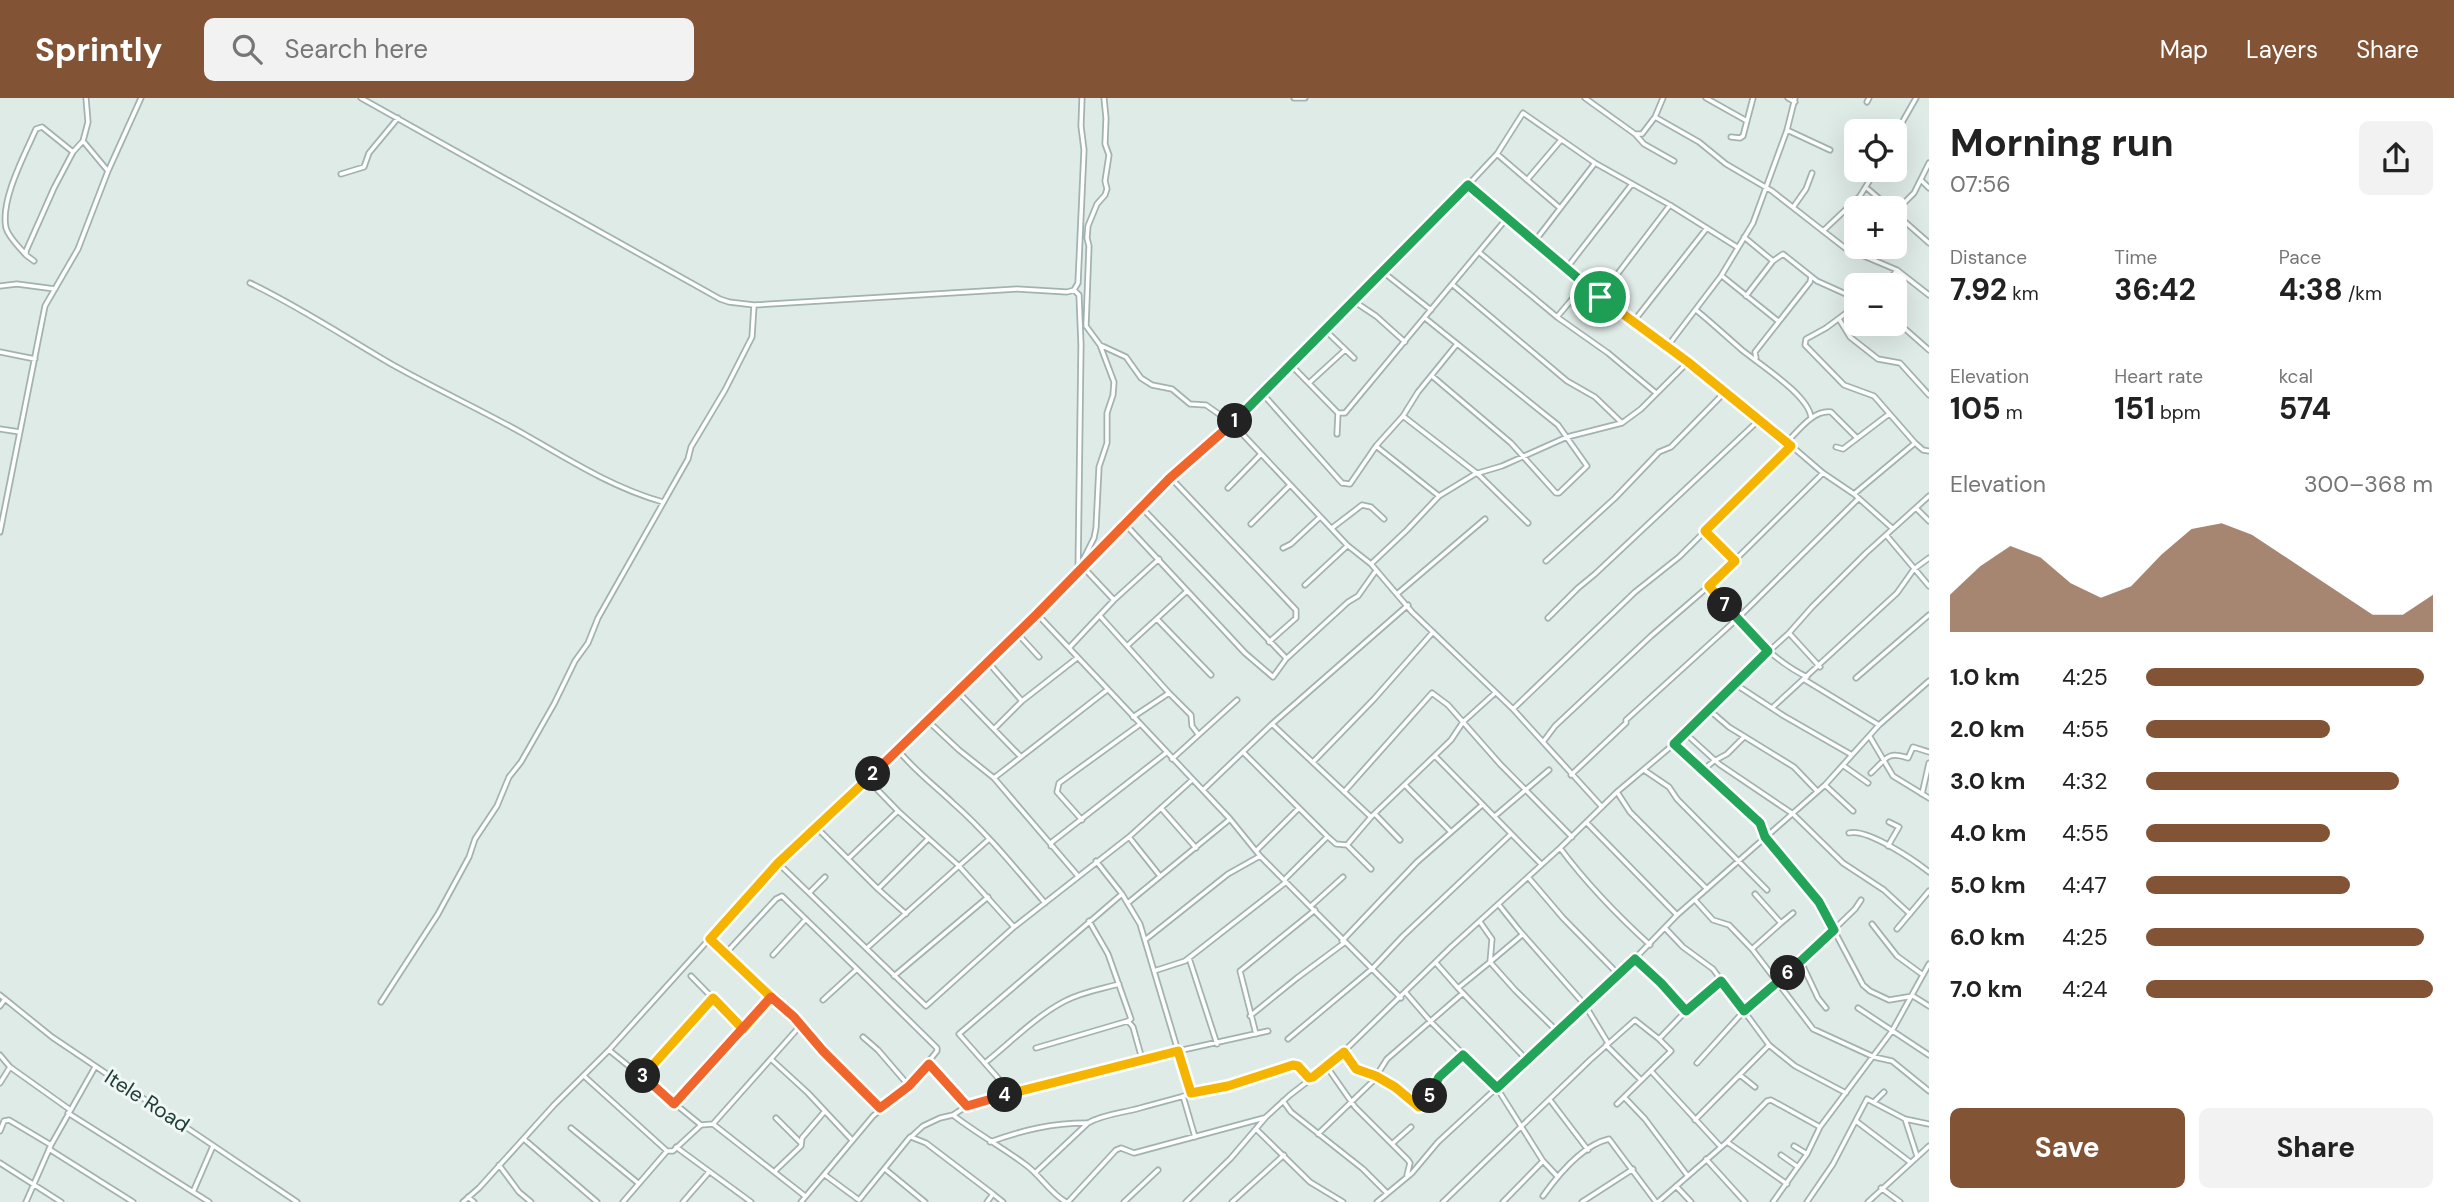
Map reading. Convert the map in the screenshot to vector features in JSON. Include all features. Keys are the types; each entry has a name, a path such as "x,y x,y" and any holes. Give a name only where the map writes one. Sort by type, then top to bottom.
{"street":[{"path":"26,255 54,188 73,152 83,141 88,122 86,98"},
{"path":"0,532 45,306 78,250 108,171 141,98"},
{"path":"361,98 720,299 754,304 1017,289 1067,292 1074,290 1078,283 1081,217 1082,98"},
{"path":"1104,98 1105,144 1109,155 1105,181 1107,188 1088,226 1088,295 1085,314 1091,337 1100,345 1126,357 1141,378 1152,384 1172,388 1190,404 1206,405 1233,424 1347,545 1370,564 1495,694 1513,709 1602,807"},
{"path":"1294,98 1305,98"},
{"path":"1585,98 1635,134 1644,144 1674,161"},
{"path":"1635,134 1642,134 1655,117 1663,98"},
{"path":"1706,98 1747,121"},
{"path":"1731,137 1742,137 1753,98"},
{"path":"1667,347 1721,276 1753,223 1787,130 1795,100 1788,98"},
{"path":"1904,119 1916,98"},
{"path":"463,1202 525,1140 554,1105 584,1076 778,863 1037,614 1170,478 1233,424 1261,392 1468,185 1497,155 1524,112 1595,163 1737,247"},
{"path":"1655,117 1699,142 1726,164 1767,185 1844,248 1897,270 1929,295"},
{"path":"341,174 364,167 374,145 398,118"},
{"path":"34,261 9,233 5,215 12,185 36,129 42,127 73,152"},
{"path":"1787,130 1830,150"},
{"path":"1528,180 1561,140"},
{"path":"83,141 108,171"},
{"path":"1497,155 1560,208"},
{"path":"1535,241 1595,163"},
{"path":"1907,201 1922,180 1929,163"},
{"path":"1794,206 1806,189 1812,173"},
{"path":"1922,180 1929,188"},
{"path":"1823,231 1841,216 1870,182"},
{"path":"1566,269 1632,184"},
{"path":"1468,185 1584,285 1688,362 1823,473 1854,494 1892,528"},
{"path":"1867,188 1876,196"},
{"path":"1600,297 1670,205"},
{"path":"1338,413 1345,413 1507,218"},
{"path":"1907,224 1929,243"},
{"path":"1634,321 1707,228"},
{"path":"1744,237 1773,261"},
{"path":"1479,253 1656,393"},
{"path":"1746,296 1780,255 1785,255 1817,281 1844,295"},
{"path":"1385,270 1431,310"},
{"path":"1721,276 1778,321"},
{"path":"1748,354 1755,352 1810,282 1811,276"},
{"path":"1810,282 1817,281"},
{"path":"250,283 570,462 642,496 663,502"},
{"path":"0,286 17,284 55,289"},
{"path":"1453,285 1567,381 1595,397 1622,423"},
{"path":"1557,317 1584,285"},
{"path":"1074,290 1079,295 1081,345 1078,573"},
{"path":"1352,300 1376,316 1405,342"},
{"path":"381,1002 438,914 475,839 496,806 509,777 521,762 688,459 691,447 725,390 752,337 754,304"},
{"path":"1696,310 1805,404 1811,418"},
{"path":"1844,314 1806,339 1805,345 1844,385 1871,393 1915,443 1923,450 1929,451"},
{"path":"1425,317 1558,425 1587,466 1559,493 1525,457 1432,376"},
{"path":"1839,319 1850,337 1878,359 1900,363 1929,395"},
{"path":"1325,330 1354,358"},
{"path":"1907,331 1929,350"},
{"path":"1261,392 1342,484 1350,484 1376,446 1403,416 1418,392 1457,344"},
{"path":"1100,345 1114,382 1107,413 1107,443 1099,467 1096,528 1083,560 1083,567 1114,600"},
{"path":"1309,383 1345,349"},
{"path":"0,352 35,359"},
{"path":"1755,352 1756,360"},
{"path":"1370,564 1438,496 1475,474 1479,475 1525,457 1567,437 1622,423 1641,409 1688,362"},
{"path":"1290,365 1338,413 1338,434"},
{"path":"1546,561 1615,498 1659,452 1671,447 1725,392"},
{"path":"1513,709 1635,592 1679,557 1811,418 1826,411 1831,412 1857,438"},
{"path":"1836,447 1843,449 1889,414"},
{"path":"1403,416 1479,475 1528,523"},
{"path":"1548,618 1760,419"},
{"path":"0,429 20,432"},
{"path":"1854,494 1915,443"},
{"path":"1376,446 1438,496"},
{"path":"1228,488 1261,454"},
{"path":"1543,742 1555,726 1621,663 1709,586 1823,473"},
{"path":"1170,478 1296,610 1296,618 1269,642"},
{"path":"1251,524 1290,485"},
{"path":"0,489 9,492"},
{"path":"1186,1202 1231,1158 1266,1117 1344,1052 1617,792 1674,744 1887,536 1892,528 1929,496"},
{"path":"1571,775 1626,723 1626,720 1737,619 1858,499"},
{"path":"1332,528 1362,505 1370,507 1384,519"},
{"path":"1142,508 1286,659"},
{"path":"1916,508 1929,521"},
{"path":"1283,548 1320,517"},
{"path":"1398,594 1485,519"},
{"path":"1126,525 1270,677 1273,677 1286,659 1358,596 1375,572"},
{"path":"1705,531 1735,561"},
{"path":"1887,536 1929,586"},
{"path":"1305,585 1347,545"},
{"path":"1772,708 1898,593 1914,569 1929,558"},
{"path":"1069,648 1114,600 1158,559"},
{"path":"1709,586 1737,619 1787,667 1879,725"},
{"path":"1127,646 1187,591"},
{"path":"1203,790 1272,724 1408,605"},
{"path":"1037,614 1230,819 1260,856 1401,998"},
{"path":"1856,678 1929,615"},
{"path":"1100,616 1191,715 1192,726 1198,734"},
{"path":"1157,619 1211,675"},
{"path":"1313,762 1433,631"},
{"path":"1017,633 1039,657"},
{"path":"1789,633 1820,667"},
{"path":"994,729 1022,701 1077,658"},
{"path":"987,661 1022,701"},
{"path":"1377,1202 1619,975 1677,915 1825,785 1879,725 1929,681"},
{"path":"1735,684 1852,755"},
{"path":"994,778 1107,690"},
{"path":"957,691 1021,757"},
{"path":"1133,717 1169,693"},
{"path":"1344,792 1432,693 1572,837"},
{"path":"1347,845 1451,740 1463,722 1495,694"},
{"path":"1172,760 1237,700"},
{"path":"1708,709 1744,737 1794,767 1817,791"},
{"path":"928,720 994,778 1078,876"},
{"path":"1272,724 1400,840"},
{"path":"1082,820 1057,792 1059,783 1139,725"},
{"path":"1685,733 1714,761 1793,814 1843,863 1884,890 1910,914"},
{"path":"1703,770 1727,754 1744,737"},
{"path":"1870,737 1896,779 1929,798"},
{"path":"1674,744 1760,823 1765,837 1819,902 1866,988 1889,1000 1913,996 1929,1006"},
{"path":"1871,773 1897,754 1907,758 1913,747 1929,752"},
{"path":"898,750 988,840 1045,903"},
{"path":"1243,751 1327,836 1336,844 1347,845 1371,869"},
{"path":"1052,844 1166,753"},
{"path":"1435,756 1541,864"},
{"path":"1922,794 1929,763"},
{"path":"1843,765 1868,783"},
{"path":"1495,816 1549,770"},
{"path":"1644,770 1669,788 1767,890"},
{"path":"867,779 958,865 1014,927"},
{"path":"778,863 926,1006 1014,927 1129,837 1192,780"},
{"path":"1825,785 1853,810"},
{"path":"1405,786 1451,832"},
{"path":"1617,792 1630,812 1707,889"},
{"path":"1250,1016 1343,942 1384,895 1482,805"},
{"path":"1256,851 1299,807"},
{"path":"1161,808 1196,848"},
{"path":"848,859 898,811"},
{"path":"1129,902 1230,819"},
{"path":"1587,822 1677,915"},
{"path":"1888,846 1899,827 1889,822"},
{"path":"815,826 878,890 906,914"},
{"path":"1849,833 1856,832 1888,846 1929,872"},
{"path":"1289,1039 1373,968 1511,834"},
{"path":"1154,971 1189,958 1285,881 1327,836"},
{"path":"1129,837 1160,876"},
{"path":"878,890 928,839"},
{"path":"867,948 988,840"},
{"path":"1560,848 1577,872 1611,909 1650,945"},
{"path":"1145,940 1228,874 1260,856"},
{"path":"1096,861 1129,902 1140,924 1191,1093"},
{"path":"809,893 825,877"},
{"path":"1256,1034 1241,970 1313,908 1343,877"},
{"path":"1527,877 1619,975"},
{"path":"1897,929 1929,891"},
{"path":"1004,1095 998,1077 959,1034 1122,894"},
{"path":"1755,894 1782,923"},
{"path":"726,953 776,899 782,896 937,1048 936,1055 929,1064 909,1086 880,1108 801,1202"},
{"path":"894,976 988,897"},
{"path":"1695,900 1713,920 1729,925 1752,949 1813,1029 1874,1057 1892,1061 1929,1091"},
{"path":"1696,1063 1744,1011 1778,984 1861,900"},
{"path":"1499,905 1585,1005 1607,1044 1641,1080"},
{"path":"1752,949 1793,914"},
{"path":"773,956 806,919"},
{"path":"1036,1048 1131,1018 1108,954 1089,921"},
{"path":"1480,922 1492,939 1489,948 1490,961 1514,990 1557,1031"},
{"path":"1872,924 1898,956 1923,975"},
{"path":"1665,928 1683,947 1713,970 1769,1045 1795,1066 1846,1093"},
{"path":"1458,988 1523,935"},
{"path":"710,939 794,1017 880,1108"},
{"path":"1189,958 1217,1044"},
{"path":"1635,959 1686,1011"},
{"path":"1801,962 1818,998 1826,1008"},
{"path":"1436,963 1527,1060"},
{"path":"1773,1202 1807,1154 1820,1127 1892,1031 1929,964"},
{"path":"823,1000 857,969"},
{"path":"691,976 743,1029"},
{"path":"1659,1039 1721,981"},
{"path":"986,1062 1035,1020 1066,1000 1119,984"},
{"path":"1406,993 1497,1088 1543,1161 1557,1176"},
{"path":"1318,1134 1376,1076 1388,1059 1464,993"},
{"name":"Itele Road","path":"0,995 95,1067 297,1202"},
{"path":"674,1104 771,997"},
{"path":"642,1077 713,998"},
{"path":"0,1006 5,999"},
{"path":"1858,1008 1929,1055"},
{"path":"1443,1202 1635,1020 1671,1052 1617,1104"},
{"path":"1128,1021 1133,1027 1142,1059"},
{"path":"713,1124 800,1026"},
{"path":"825,1175 860,1201 911,1137 923,1126 953,1115 967,1106 1142,1059 1268,1031"},
{"path":"863,1037 887,1059 909,1086"},
{"path":"1695,1120 1769,1045"},
{"path":"608,1050 701,1125"},
{"path":"1344,1052 1356,1069 1395,1087 1419,1107 1427,1101 1439,1077 1463,1055"},
{"path":"0,1055 10,1067 68,1111 209,1202"},
{"path":"772,1060 852,1140"},
{"path":"929,1064 967,1106"},
{"path":"1035,1173 1096,1118 1228,1086 1293,1065 1298,1066 1309,1078 1313,1077"},
{"path":"0,1083 10,1067"},
{"path":"26,1202 68,1111 95,1067"},
{"path":"1327,1067 1356,1107 1410,1163"},
{"path":"1651,1071 1720,1146"},
{"path":"1740,1075 1755,1087"},
{"path":"584,1076 667,1152"},
{"path":"1874,1102 1884,1092"},
{"path":"1183,1096 1195,1137"},
{"path":"1625,1098 1645,1119 1688,1176"},
{"path":"1807,1202 1833,1164 1867,1099 1905,1119 1929,1124"},
{"path":"1550,1100 1588,1150"},
{"path":"1543,1196 1557,1176 1588,1150 1609,1139 1655,1201 1688,1176 1771,1100 1820,1127"},
{"path":"1283,1101 1291,1112 1363,1168 1387,1193"},
{"path":"775,1170 798,1149 802,1138 825,1111"},
{"path":"953,1115 1035,1173 1053,1193 1067,1202 1116,1150 1121,1148 1134,1153 1266,1117"},
{"path":"776,1118 801,1143"},
{"path":"1905,1119 1917,1156"},
{"path":"0,1131 4,1121 9,1120 133,1202"},
{"path":"1856,1121 1910,1162"},
{"path":"990,1142 1020,1131 1057,1123 1088,1123"},
{"path":"623,1202 667,1152 673,1151 701,1125 713,1124 806,1196"},
{"path":"1393,1143 1411,1127"},
{"path":"571,1128 638,1183"},
{"path":"1256,1129 1310,1182 1343,1202"},
{"path":"911,1137 926,1143 1003,1202"},
{"path":"525,1140 597,1202"},
{"path":"1727,1142 1787,1184"},
{"path":"193,1192 214,1146"},
{"path":"1794,1146 1807,1154"},
{"path":"1868,1202 1929,1146"},
{"path":"677,1147 751,1202"},
{"path":"1232,1202 1284,1155"},
{"path":"1781,1155 1798,1167"},
{"path":"1706,1159 1745,1202"},
{"path":"1503,1202 1543,1161"},
{"path":"1410,1163 1421,1162"},
{"path":"0,1163 61,1202"},
{"path":"1406,1177 1410,1163"},
{"path":"499,1165 519,1192 531,1202"},
{"path":"885,1169 925,1202"},
{"path":"1582,1202 1633,1169"},
{"path":"1124,1202 1158,1170"},
{"path":"683,1202 709,1172"},
{"path":"1676,1186 1692,1202"},
{"path":"1881,1188 1900,1202"},
{"path":"987,1202 993,1194"},
{"path":"468,1197 474,1202"}],"route":[{"path":"1600,297 1468,185 1261,392 1233,424 1170,478 1037,614 761,881 710,939 771,997 743,1029 713,998 642,1077 674,1104 732,1041 771,997 794,1017 823,1051 880,1108 909,1086 929,1064 967,1106 1178,1051 1191,1093 1228,1086 1293,1065 1298,1066 1309,1078 1313,1077 1344,1052 1356,1069 1395,1087 1419,1107 1427,1101 1439,1077 1463,1055 1497,1088 1635,959 1686,1011 1721,981 1744,1011 1778,984 1834,930 1819,902 1765,837 1760,823 1674,744 1768,651 1709,586 1735,561 1705,531 1791,446 1688,362 1600,297"}]}
